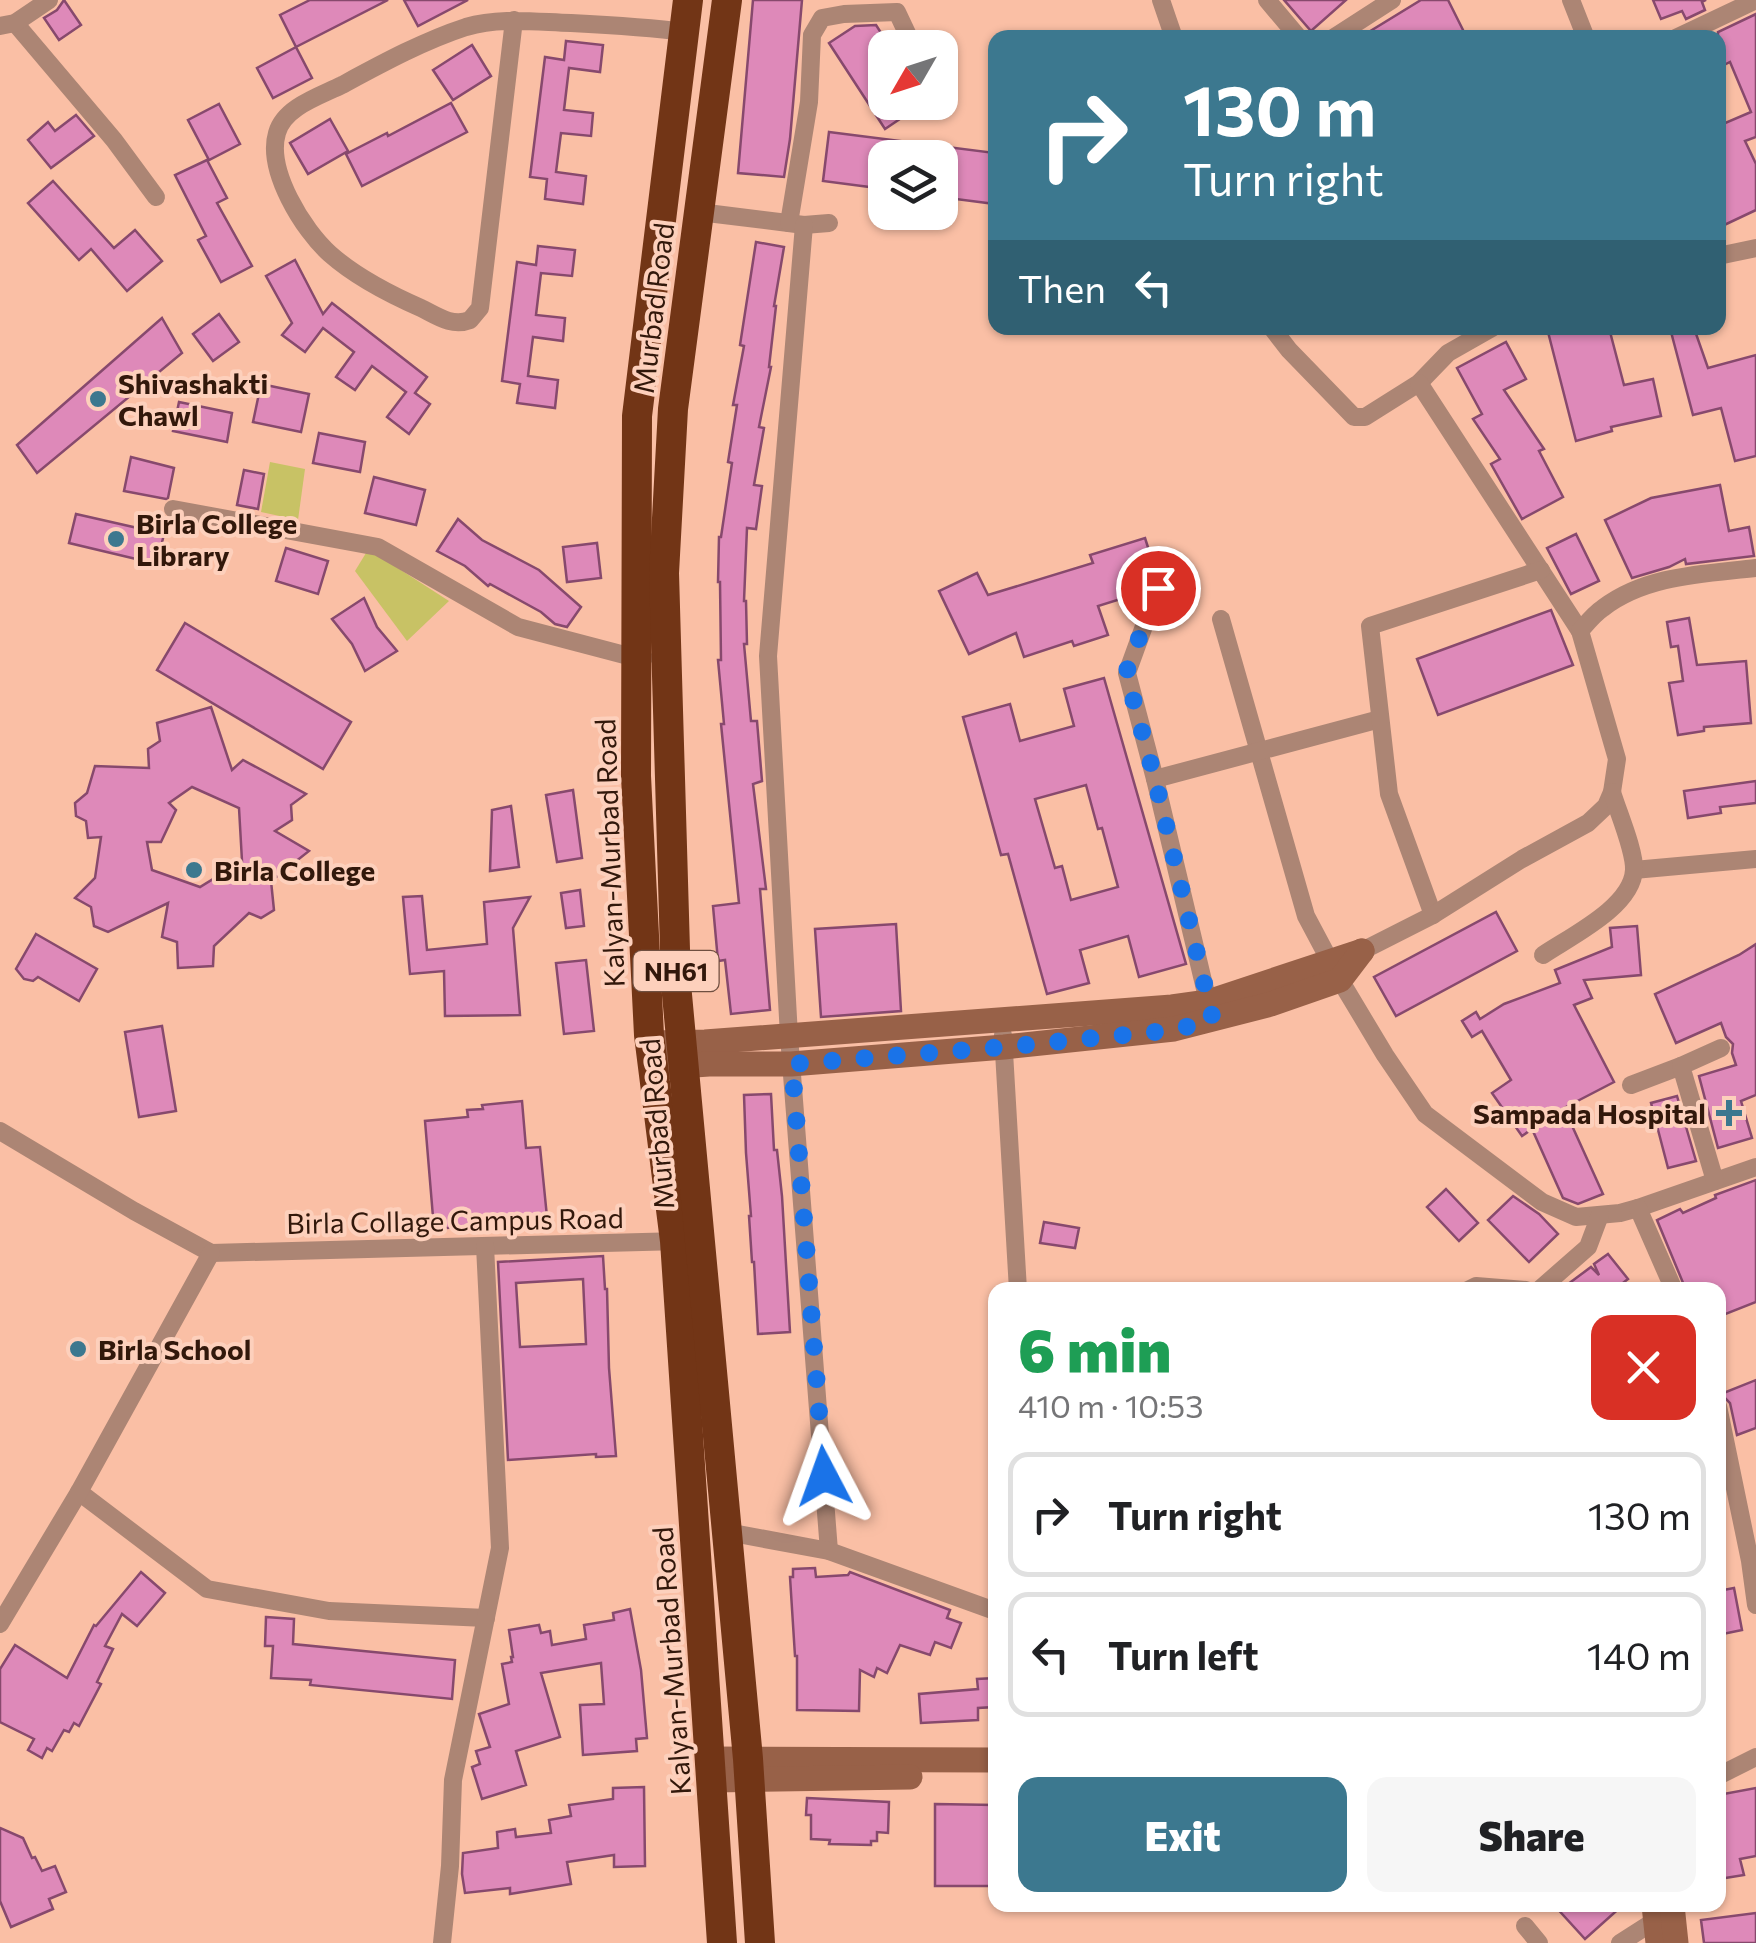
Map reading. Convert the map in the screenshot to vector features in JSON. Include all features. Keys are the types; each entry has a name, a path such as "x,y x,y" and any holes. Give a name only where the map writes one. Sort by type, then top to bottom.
{"highway":[{"name":"Kalyan-Murbad Road","path":"688,0 637,416 651,658 636,776 688,1241 710,1770 722,1943"},
{"name":"Murbad Road","path":"651,658 664,573 673,409 726,0"},
{"name":"Murbad Road","path":"688,1241 727,1532 760,1943"}],"street":[{"path":"49,0 8,25 114,140 156,197"},
{"path":"1161,0 1171,30"},
{"path":"1267,0 1292,30"},
{"path":"1345,30 1392,0"},
{"path":"1570,0 1583,30"},
{"path":"1693,30 1756,0"},
{"path":"829,1551 788,1036 768,656 812,36 822,18 895,6 906,30"},
{"path":"514,20 480,308 470,320 454,324 388,293 328,253 283,188 276,163 276,137 281,122 297,108 402,54 468,27 514,20 630,25 685,32"},
{"path":"698,212 796,224 829,223"},
{"path":"1726,254 1756,248"},
{"path":"1277,335 1354,418 1366,416 1420,383 1448,354 1480,335"},
{"path":"667,1055 792,1064 1174,1030 1210,1011 1334,971 1362,951 1433,915 1588,823 1606,806 1617,758 1580,631 1420,383"},
{"path":"174,508 378,547 518,627 651,658"},
{"path":"1168,560 1126,673 1210,1011"},
{"path":"1580,631 1602,609 1631,591 1669,579 1756,568"},
{"path":"1433,915 1389,794 1370,626 1540,570"},
{"path":"1221,619 1306,916 1334,971 1425,1114 1542,1202 1576,1218 1638,1208 1756,1167"},
{"path":"1155,779 1380,719"},
{"path":"1543,954 1615,907 1628,888 1634,870 1612,792"},
{"path":"1634,870 1756,859"},
{"path":"667,1055 788,1036 1002,1020 1210,1011"},
{"path":"1002,1020 1018,1282"},
{"path":"1631,1085 1721,1048"},
{"path":"1680,1066 1715,1181"},
{"path":"0,1130 211,1253 0,1624"},
{"path":"1638,1208 1670,1282"},
{"path":"1548,1282 1588,1247 1600,1215"},
{"name":"Birla Collage Campus Road","path":"211,1253 688,1241"},
{"path":"442,1943 453,1780 500,1548 485,1246"},
{"path":"1726,1445 1756,1606"},
{"path":"78,1492 207,1589 329,1610 486,1618"},
{"path":"727,1532 829,1551 988,1608"},
{"path":"1726,1772 1756,1757"},
{"path":"710,1770 988,1760"},
{"path":"749,1769 988,1776"},
{"path":"1620,1943 1663,1918 1676,1943"},
{"path":"1525,1926 1539,1943"}],"shaded area":[{"path":"270,462 305,469 298,520 261,512"},
{"path":"366,553 376,554 449,601 407,641 355,571"}],"building":[{"path":"64,0 81,25 59,40 44,18"},
{"path":"310,0 388,0 296,47 280,15"},
{"path":"404,0 468,0 418,26"},
{"path":"753,0 802,0 784,177 738,173"},
{"path":"1284,0 1346,0 1312,30"},
{"path":"1421,0 1448,0 1463,30 1372,30"},
{"path":"1653,0 1706,0 1702,2 1705,10 1686,19 1682,11 1661,19"},
{"path":"1756,14 1756,137 1745,141 1756,164 1756,210 1726,224 1726,123 1751,112 1730,62 1726,64 1726,30 1722,30"},
{"path":"876,25 879,30 868,30 868,103 829,43 855,26"},
{"path":"566,41 603,45 600,72 569,68 564,110 593,113 591,136 561,133 556,172 586,176 583,204 545,199 547,179 530,177 545,57 564,60"},
{"path":"472,45 491,76 453,100 433,70"},
{"path":"296,47 312,78 273,98 257,68"},
{"path":"451,103 467,132 362,186 346,154"},
{"path":"219,104 240,144 209,160 188,120"},
{"path":"76,115 94,136 51,168 28,140 48,122 55,131"},
{"path":"330,119 348,151 308,174 290,143"},
{"path":"879,120 898,120 885,129"},
{"path":"829,132 892,140 868,140 868,187 823,181"},
{"path":"958,148 988,152 988,203 958,199"},
{"path":"207,160 227,198 217,203 252,266 221,282 198,240 206,236 175,175"},
{"path":"53,181 114,248 135,230 162,261 127,291 91,249 79,260 28,203"},
{"path":"756,242 784,247 774,306 771,367 759,427 764,428 754,485 762,486 756,529 747,528 744,601 751,721 757,721 762,781 753,784 766,889 760,889 770,1010 731,1014 725,960 718,961 713,906 739,903 721,724 719,537 732,463 728,462 737,405 733,405"},
{"path":"538,246 575,250 572,276 541,273 536,315 565,318 563,341 533,337 528,376 558,380 555,408 517,403 520,384 502,381 517,262 536,265"},
{"path":"295,260 323,314 332,303 427,377 415,393 430,404 409,434 387,417 406,392 372,366 355,390 336,377 354,352 323,328 305,352 282,335 292,323 266,276"},
{"path":"219,314 239,342 213,361 193,334"},
{"name":"Shivashakti Chawl","path":"162,318 182,353 37,473 17,445"},
{"path":"1549,335 1611,335 1624,385 1653,379 1661,416 1611,427 1612,431 1576,441"},
{"path":"1672,335 1696,335 1708,368 1756,355 1756,456 1735,461 1721,408 1693,415"},
{"path":"1506,342 1526,379 1504,390 1544,449 1539,451 1563,497 1522,519 1491,464 1500,459 1473,419 1482,414 1457,368"},
{"path":"261,384 309,394 301,432 253,422"},
{"path":"179,402 232,413 227,442 173,431"},
{"path":"319,433 365,442 360,472 313,463"},
{"path":"131,457 174,468 168,498 124,491"},
{"path":"244,470 264,474 258,509 237,505"},
{"path":"374,477 425,490 416,525 365,513"},
{"path":"1720,485 1729,531 1749,527 1754,556 1686,564 1685,559 1632,578 1605,520 1651,498"},
{"name":"Birla College Library","path":"76,514 164,534 157,564 69,543"},
{"path":"458,519 482,540 539,570 581,607 567,627 488,586 465,566 437,551"},
{"path":"1576,534 1599,581 1571,594 1547,548"},
{"path":"1145,538 1153,563 1143,566 1148,579 1143,592 1098,606 1108,635 1074,646 1072,641 1024,657 1016,633 969,654 939,591 977,573 988,595 1093,563 1090,555"},
{"path":"597,543 601,578 567,582 563,547"},
{"path":"286,548 328,561 318,594 276,581"},
{"path":"364,598 377,627 397,651 365,671 352,644 332,619"},
{"path":"1551,610 1573,665 1438,715 1417,659"},
{"path":"1689,618 1697,665 1746,661 1751,723 1704,727 1704,731 1678,735 1669,683 1683,681 1678,646 1671,647 1667,622"},
{"path":"185,623 351,722 323,769 157,670"},
{"path":"1104,678 1186,964 1139,977 1128,936 1080,950 1089,983 1047,994 1008,854 1001,855 963,717 1010,704 1020,741 1074,726 1064,689","holes":["1086,785 1098,829 1102,828 1118,887 1071,900 1062,866 1055,868 1035,799"]},
{"path":"211,707 232,770 243,760 306,794 291,805 292,820 275,831 309,851 271,881 274,910 261,918 249,913 214,946 213,966 178,968 177,942 162,937 168,903 108,932 94,926 91,907 75,898 95,878 101,837 88,838 86,821 76,816 75,803 87,793 95,766 149,768 148,749 160,741 157,723","holes":["192,787 239,808 242,861 200,887 152,870 147,842 161,842 176,810 169,803"]},
{"path":"1756,781 1756,803 1720,807 1721,813 1688,818 1684,791"},
{"path":"573,790 582,858 557,862 546,795"},
{"path":"511,806 519,867 490,871 492,810"},
{"path":"580,890 584,926 566,928 561,893"},
{"path":"422,896 427,950 487,944 484,902 530,897 513,928 520,1015 445,1016 444,971 410,974 403,897"},
{"path":"1496,912 1517,951 1396,1016 1374,977"},
{"path":"896,924 901,1011 821,1017 815,929"},
{"path":"1637,926 1641,975 1584,980 1592,998 1574,1005 1614,1082 1564,1108 1603,1194 1578,1204 1563,1198 1532,1129 1522,1136 1492,1093 1511,1080 1482,1031 1472,1037 1462,1021 1476,1012 1480,1019 1504,1004 1560,983 1555,970 1612,947 1610,928"},
{"path":"36,934 97,969 79,1001 38,977 33,981 24,979 16,969"},
{"path":"1756,944 1756,1095 1741,1101 1752,1138 1718,1148 1699,1076 1736,1065 1733,1044 1721,1023 1676,1043 1655,994"},
{"path":"586,960 594,1031 564,1034 556,963"},
{"path":"162,1026 176,1111 139,1117 125,1032"},
{"path":"771,1094 790,1332 758,1334 744,1095"},
{"path":"1677,1096 1696,1161 1668,1168 1651,1103"},
{"path":"522,1101 526,1148 540,1147 547,1217 434,1229 425,1121 468,1117 467,1110 483,1109 482,1105"},
{"path":"1756,1180 1756,1302 1726,1314 1726,1282 1683,1282 1657,1220 1680,1209 1683,1213 1716,1198 1715,1195"},
{"path":"1446,1189 1478,1223 1459,1241 1427,1207"},
{"path":"1513,1196 1539,1214 1558,1234 1529,1262 1488,1220"},
{"path":"1044,1222 1079,1228 1075,1248 1040,1243"},
{"path":"1608,1254 1628,1279 1571,1282 1591,1267 1599,1275 1594,1264"},
{"path":"603,1256 616,1456 508,1460 498,1262","holes":["583,1279 586,1344 520,1347 516,1283"]},
{"path":"1756,1380 1756,1428 1737,1435 1726,1392"},
{"path":"815,1568 816,1577 850,1572 950,1610 947,1618 961,1623 951,1648 935,1642 930,1655 900,1645 887,1673 877,1668 874,1677 860,1670 859,1711 797,1710 790,1577 793,1569"},
{"path":"141,1572 165,1593 137,1626 122,1614 105,1646 113,1649 97,1682 101,1684 79,1726 74,1723 69,1732 64,1730 52,1751 47,1748 42,1758 28,1750 34,1739 0,1722 0,1669 15,1645 67,1678 94,1625"},
{"path":"1734,1588 1742,1630 1726,1633 1726,1590"},
{"path":"630,1609 647,1738 636,1739 637,1751 583,1755 580,1705 604,1704 601,1663 541,1673 560,1737 516,1751 526,1785 482,1799 472,1767 480,1764 476,1751 490,1747 479,1714 509,1704 502,1664 512,1662 509,1630 539,1625 541,1633 550,1631 552,1645 586,1639 584,1625 614,1620 613,1613"},
{"path":"266,1617 294,1619 293,1644 455,1660 452,1699 271,1678 273,1646 265,1646"},
{"path":"988,1678 988,1707 978,1708 978,1720 921,1723 919,1694 978,1689 977,1679"},
{"path":"644,1787 645,1866 614,1867 614,1855 567,1862 571,1884 510,1894 510,1888 465,1893 463,1853 498,1848 497,1832 515,1829 516,1837 551,1833 549,1820 571,1816 569,1805 613,1799 613,1788"},
{"path":"1756,1788 1756,1856 1740,1859 1744,1875 1726,1878 1726,1794"},
{"path":"807,1798 889,1802 888,1833 877,1832 877,1841 871,1841 871,1845 829,1844 830,1840 811,1839"},
{"path":"935,1804 988,1805 988,1886 935,1886"},
{"path":"0,1828 23,1838 42,1871 55,1866 66,1892 49,1899 53,1909 11,1927 0,1901"},
{"path":"1560,1912 1615,1912 1585,1939"},
{"path":"1756,1913 1756,1943 1704,1943 1701,1920"}],"place":[{"name":"Shivashakti Chawl","path":"98,399"},
{"name":"Birla College Library","path":"116,539"},
{"name":"Birla College","path":"194,870"},
{"name":"Sampada Hospital","path":"1729,1113"},
{"name":"Birla School","path":"78,1349"}],"route":[{"path":"824,1476 792,1064 1174,1030 1213,1020 1126,673 1158,588"}]}
